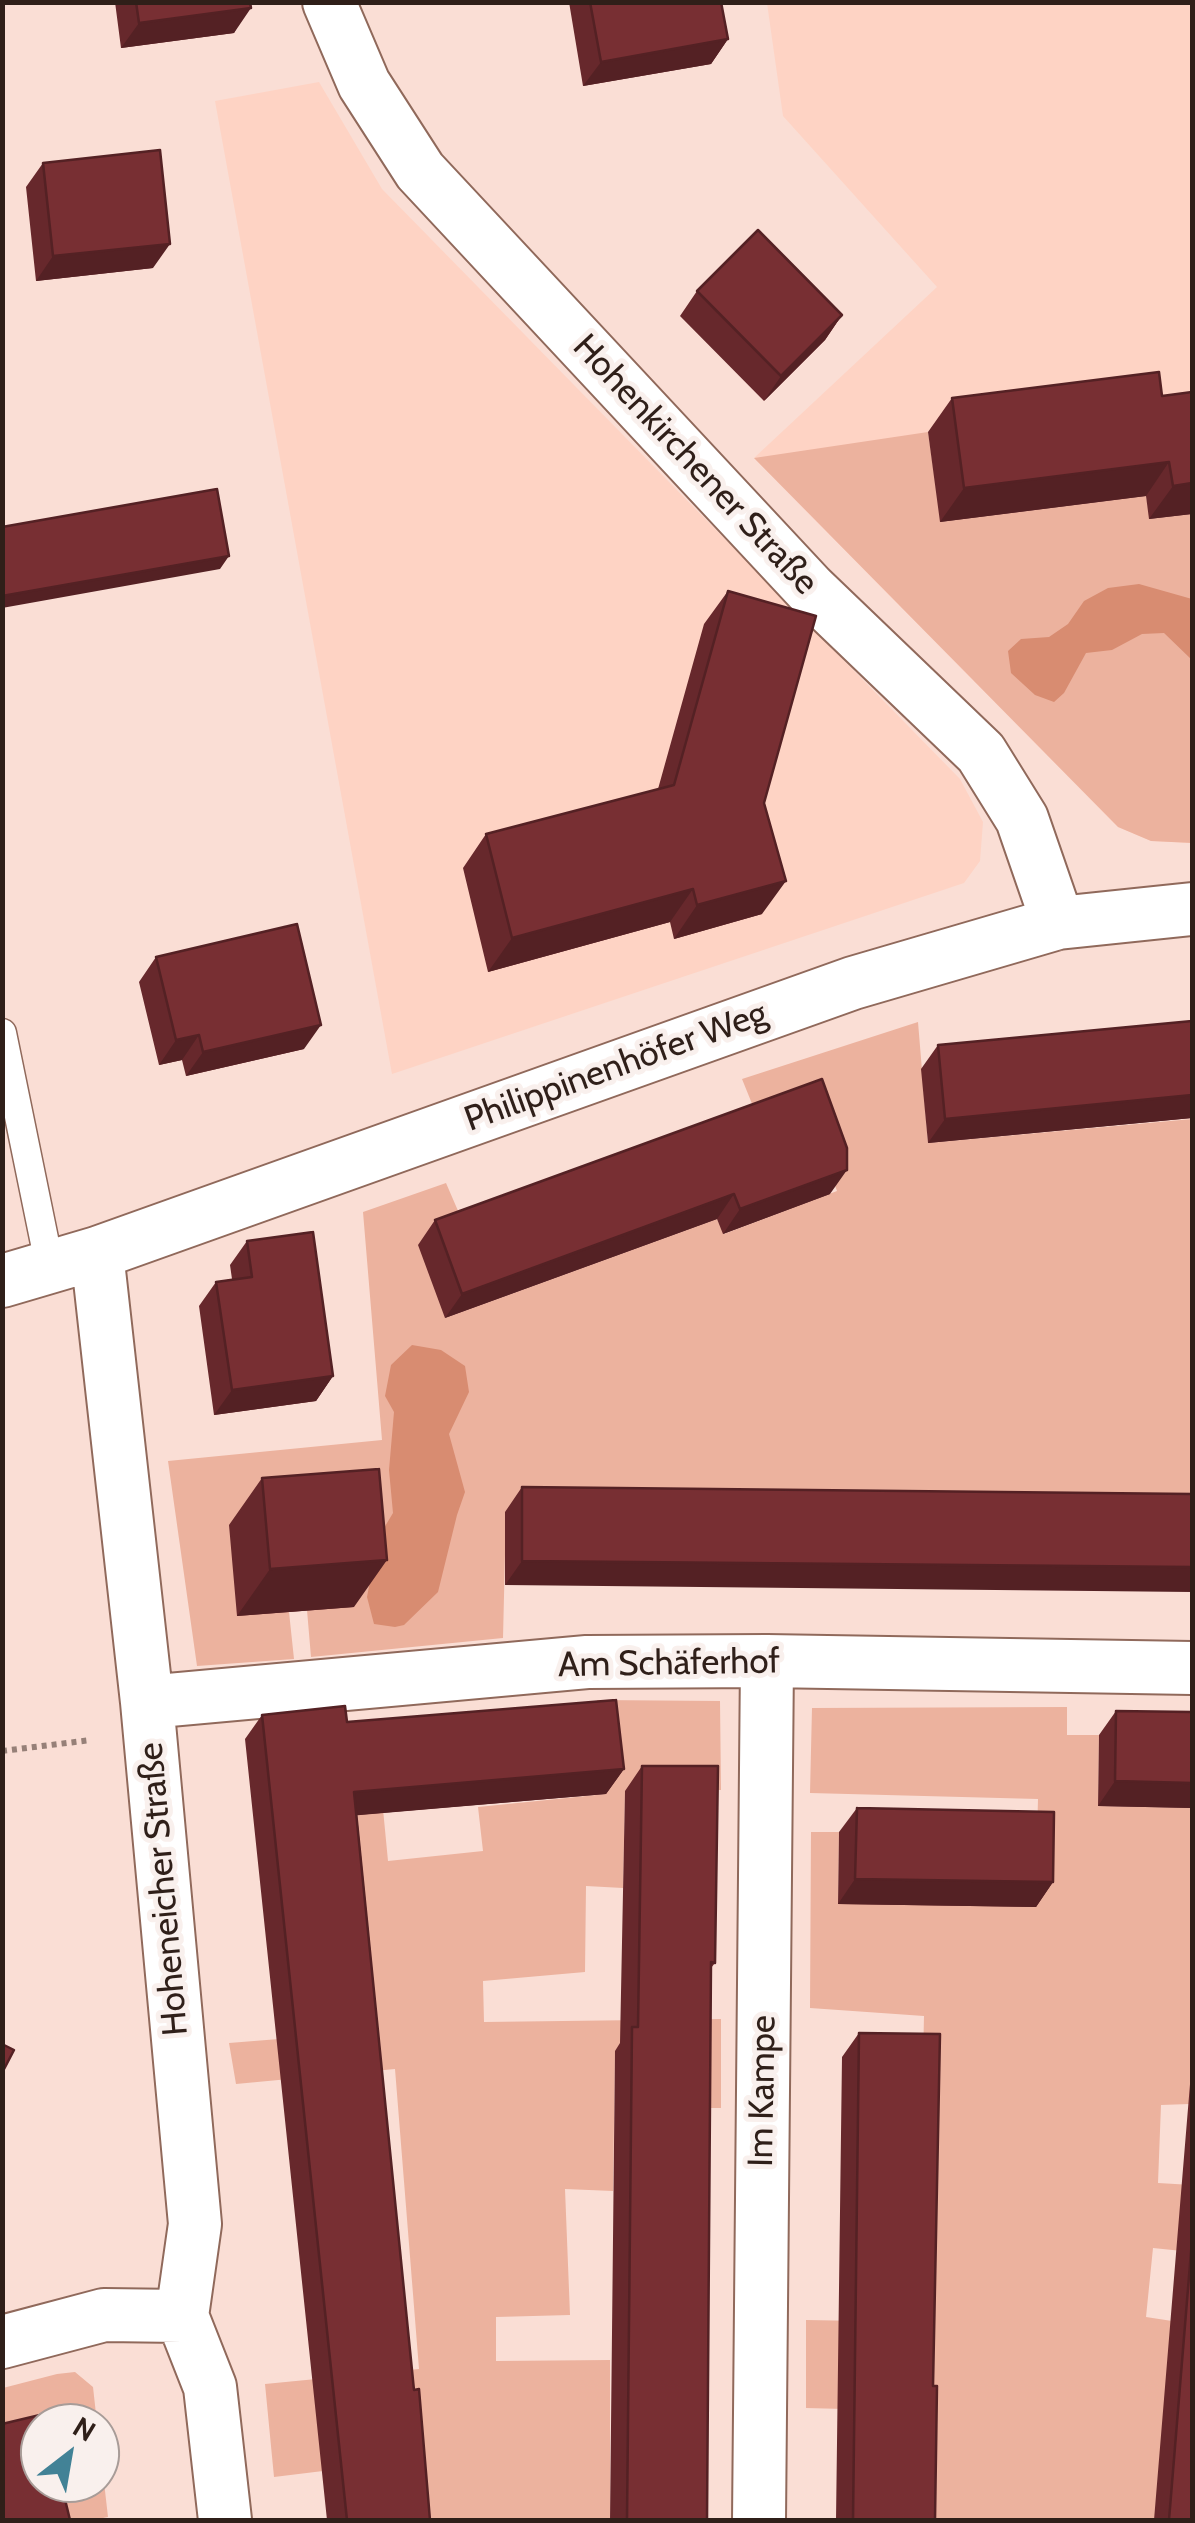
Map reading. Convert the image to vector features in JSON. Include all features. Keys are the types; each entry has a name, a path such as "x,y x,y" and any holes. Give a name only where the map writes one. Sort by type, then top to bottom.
{"street":[{"name":"Hohenkirchener Straße","path":"330,2 364,84 420,171 810,588 981,753 1022,819 1058,923"},
{"name":"Philippinenhöfer Weg","path":"50,1267 853,983 1058,923 1192,909"},
{"name":"Hoheneicher Straße","path":"50,1267 148,1717 195,2224 182,2316 210,2386 226,2520"},
{"name":"Am Schäferhof","path":"148,1717 586,1662 1192,1668"},
{"name":"Im Kampe","path":"759,2520 767,1662"},
{"path":"2,2342 104,2315 182,2316"}],"lane":[{"path":"2,1033 50,1267"}],"path":[{"path":"2,1751 148,1717"}],"shaded area":[{"path":"767,3 1192,3 1192,843 1151,841 1118,827 754,458 937,287 783,116"},
{"path":"319,82 382,189 960,779 983,822 980,861 964,883 392,1074 215,101"},
{"path":"928,432 941,522 1146,496 1150,519 1192,514 1192,843 1151,841 1118,827 754,458"},
{"path":"1139,584 1192,599 1192,660 1164,633 1142,634 1112,650 1086,653 1064,693 1054,702 1035,695 1011,673 1008,651 1021,639 1049,637 1068,624 1084,601 1108,588"},
{"path":"918,1022 928,1143 1192,1119 1192,1519 506,1512 503,1638 311,1657 307,1610 289,1612 294,1659 197,1666 168,1461 382,1440 363,1212 446,1183 465,1227 445,1318 717,1219 724,1234 837,1191 805,1104 759,1121 742,1079"},
{"path":"412,1345 441,1350 465,1366 469,1392 449,1434 465,1492 438,1592 404,1625 395,1627 374,1624 367,1597 378,1538 393,1513 389,1470 394,1412 385,1396 391,1365"},
{"path":"597,1700 720,1701 721,1790 625,1791 623,1888 586,1886 585,1972 483,1981 484,2022 721,2019 721,2108 692,2108 615,2052 613,2191 565,2189 570,2315 496,2317 496,2361 610,2360 610,2520 412,2520 319,2422 323,2471 274,2477 265,2384 419,2369 395,2069 236,2084 229,2043 279,2039 328,1730 375,1726 388,1861 483,1851 478,1807 606,1794"},
{"path":"1067,1707 1067,1735 1099,1735 1098,1806 1192,1808 1192,2075 1189,2104 1161,2105 1158,2183 1192,2185 1192,2252 1153,2248 1146,2317 1172,2321 1192,2520 918,2520 920,2411 806,2408 806,2320 917,2322 924,2016 810,2008 811,1832 839,1832 838,1904 1037,1836 1038,1799 810,1793 812,1708"},
{"path":"75,2372 93,2387 95,2403 20,2403 20,2494 3,2457 3,2388"},
{"path":"24,2503 106,2503 108,2517 32,2520"}],"building":[{"path":"136,2 250,2 251,8 139,23"},
{"path":"590,2 721,2 728,39 601,62"},
{"path":"160,150 170,244 53,256 43,163"},
{"path":"758,230 842,315 781,376 697,291"},
{"path":"1159,372 1162,396 1192,392 1192,483 1173,486 1169,462 964,488 952,398"},
{"path":"217,489 229,556 2,596 2,527"},
{"path":"728,591 816,616 764,803 786,881 697,905 693,889 512,938 486,834 674,785"},
{"path":"297,924 321,1025 203,1052 199,1035 176,1040 156,957"},
{"path":"1192,1021 1192,1095 945,1119 938,1045"},
{"path":"822,1079 847,1148 847,1170 740,1209 734,1194 462,1294 435,1220"},
{"path":"313,1232 333,1376 232,1390 216,1282 252,1277 247,1241"},
{"path":"379,1469 387,1560 270,1569 262,1478"},
{"path":"522,1487 1192,1494 1192,1567 522,1561"},
{"path":"616,1700 624,1769 354,1792 430,2520 347,2520 262,1715 345,1706 347,1722"},
{"path":"1116,1711 1192,1712 1192,1783 1115,1781"},
{"path":"642,1766 718,1766 715,1963 711,1962 707,2520 627,2520 632,2027 638,2027"},
{"path":"857,1808 1054,1812 1053,1882 855,1879"},
{"path":"859,2033 940,2034 933,2386 937,2386 935,2520 853,2520"},
{"path":"2,2044 14,2050 2,2073"},
{"path":"1192,2240 1192,2520 1169,2520"},
{"path":"20,2420 20,2503 66,2503 70,2520 2,2520 2,2424"}]}
